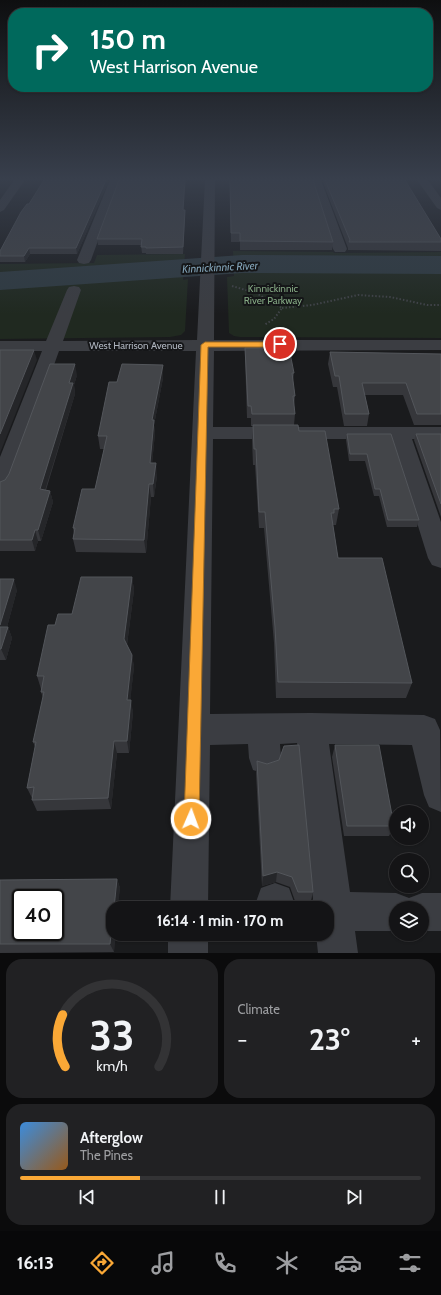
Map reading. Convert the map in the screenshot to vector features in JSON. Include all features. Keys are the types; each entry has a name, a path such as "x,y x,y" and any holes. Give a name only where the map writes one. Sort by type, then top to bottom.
{"street":[{"path":"84,260 98,224"},
{"path":"189,901 208,224"},
{"path":"331,224 340,249"},
{"path":"0,485 74,290"},
{"name":"West Harrison Avenue","path":"0,346 441,345"},
{"path":"399,432 441,558"},
{"path":"203,433 441,433"},
{"path":"194,730 264,743 311,728 424,730 441,795"},
{"path":"311,728 329,901"},
{"path":"334,911 389,912"},
{"path":"429,912 441,912"},
{"path":"334,932 338,953"},
{"path":"188,941 188,953"}],"path":[{"path":"232,286 256,293 282,308 358,295 390,297 427,305 441,305"},
{"path":"262,327 274,319 282,308"}],"green space":[{"name":"Kinnickinnic River Parkway","path":"233,251 334,253 441,252 441,338 234,336 229,333 227,277 234,276"},
{"path":"185,254 183,280 188,279 185,331 181,335 170,337 0,339 0,264 94,263 97,255"}],"building":[{"path":"14,224 86,224 76,248 29,248 24,256 0,256 0,251"},
{"path":"102,224 184,224 183,247 146,248 141,247 142,239 97,239"},
{"path":"231,224 327,224 333,242 240,241 240,233 231,233"},
{"path":"344,224 432,224 441,239 441,242 349,242 350,240"},
{"path":"245,348 289,348 294,373 292,373 295,396 293,396 295,414 252,414 251,406 248,406"},
{"path":"0,350 34,350 0,434"},
{"path":"330,352 441,354 441,414 417,414 406,383 362,383 369,414 345,414 339,376 335,376"},
{"path":"50,364 75,364 69,383 73,383 40,489 50,491 38,530 35,530 32,540 0,540 0,482 5,480 9,474"},
{"path":"122,364 163,365 152,420 154,420 150,463 156,463 153,484 149,484 144,540 73,539 75,528 73,528 82,489 95,489 107,436 98,436 109,382 117,382"},
{"path":"253,425 298,425 299,431 325,431 339,509 334,509 334,513 331,513 338,558 382,558 412,683 278,682 275,627 265,512 259,512 256,449 254,449"},
{"path":"347,434 391,434 419,520 388,520 380,489 375,489 367,454 350,454"},
{"path":"416,434 441,434 441,504"},
{"path":"81,577 132,577 124,639 132,655 127,700 131,700 127,741 114,741 108,798 32,800 34,787 27,788 36,742 33,742 44,692 41,692 44,676 37,676 48,625 55,625 58,614 72,614"},
{"path":"0,579 14,579 0,625"},
{"path":"0,627 8,627 1,649 0,649"},
{"path":"299,745 313,892 298,892 292,877 277,872 263,876 257,761 267,764 279,760 284,746"},
{"path":"335,745 379,745 390,805 389,826 347,826"},
{"path":"117,879 115,901 106,901 106,941 110,941 110,944 0,944 0,880"}],"waterway":[{"name":"Kinnickinnic River","path":"0,281 242,264 441,265"}],"route":[{"path":"191,819 205,345 280,344"}]}
